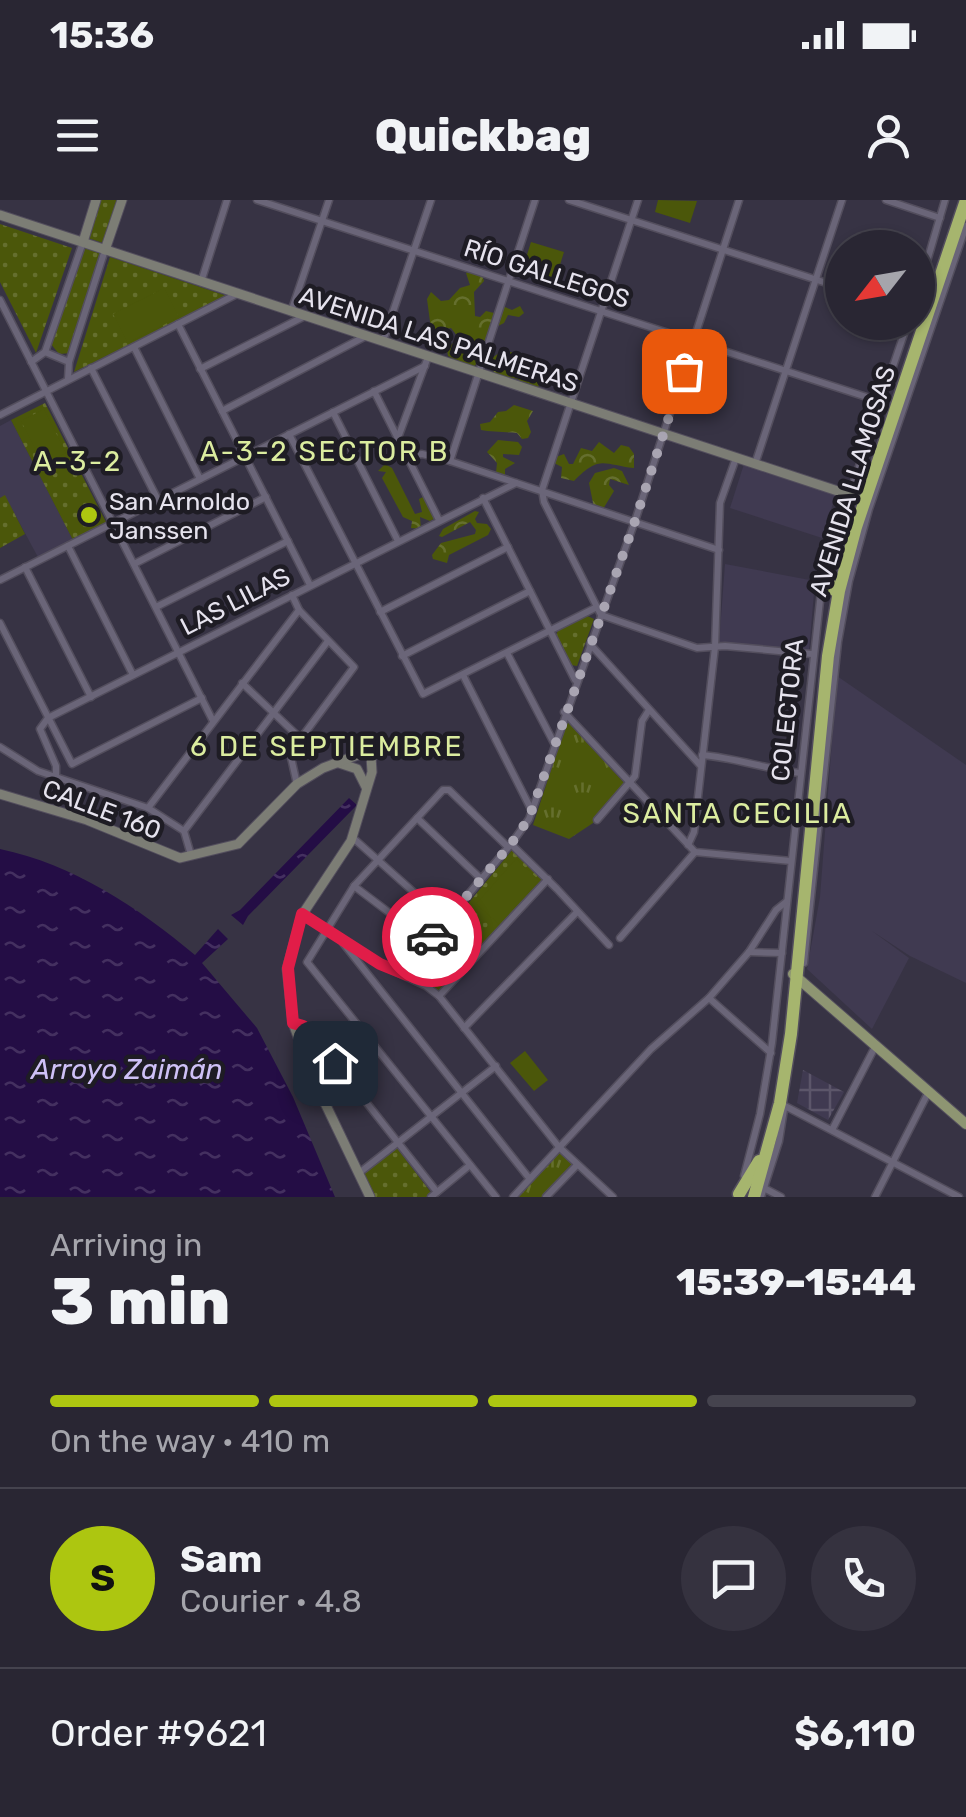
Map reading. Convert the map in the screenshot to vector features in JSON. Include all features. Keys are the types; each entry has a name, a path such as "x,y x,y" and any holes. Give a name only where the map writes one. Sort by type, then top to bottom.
{"highway":[{"name":"AVENIDA LLAMOSAS","path":"935,267 957,200"},
{"name":"AVENIDA LLAMOSAS","path":"867,480 966,200"},
{"name":"AVENIDA LLAMOSAS","path":"751,1195 780,1103 797,977 803,869 824,651 834,590 911,340"},
{"name":"AVENIDA LLAMOSAS","path":"803,869 822,760 828,656 839,592 861,523 861,499"},
{"path":"823,572 834,590"},
{"name":"AVENIDA LLAMOSAS","path":"751,1195 797,977"}],"main road":[{"path":"82,242 96,200"},
{"path":"106,250 122,200"},
{"name":"AVENIDA LAS PALMERAS","path":"0,215 366,336 426,361 481,374 861,499"},
{"path":"337,762 363,753 371,756 374,763 352,837 302,914 288,968 293,1023 322,1102 370,1197"},
{"path":"337,762 357,769 367,789"},
{"name":"CALLE 160","path":"0,794 87,820 169,856 191,855 243,841 297,784 337,762"},
{"path":"797,977 966,1124"}],"street":[{"path":"201,282 227,200"},
{"name":"RÍO GALLEGOS","path":"257,200 882,402"},
{"path":"292,312 329,200"},
{"path":"383,342 431,200"},
{"path":"450,462 535,200"},
{"path":"569,200 825,282"},
{"path":"598,612 544,502 542,490 638,200"},
{"path":"407,975 428,942 510,846 532,810 598,612 635,521 740,200"},
{"path":"755,464 842,200"},
{"path":"886,200 940,218"},
{"path":"935,235 945,200"},
{"path":"867,480 966,226"},
{"path":"31,362 45,352 82,242"},
{"path":"68,380 70,362 106,250"},
{"path":"0,414 238,294"},
{"path":"0,300 213,721"},
{"path":"200,369 305,316"},
{"path":"178,324 310,586"},
{"path":"222,411 366,336"},
{"path":"867,480 882,402 902,340"},
{"path":"134,347 200,479"},
{"path":"45,352 70,362"},
{"path":"0,580 426,361"},
{"path":"398,436 426,361"},
{"path":"91,368 158,500"},
{"path":"374,391 440,520"},
{"path":"332,412 398,541"},
{"path":"289,434 420,690 427,694 550,631 598,612 697,648 812,654"},
{"path":"408,456 422,454 450,462 719,550"},
{"path":"688,845 694,832 715,647 720,504 736,458"},
{"name":"LAS LILAS","path":"48,718 516,482"},
{"path":"134,564 266,498"},
{"path":"482,498 576,682"},
{"name":"COLECTORA","path":"770,1053 786,902 803,869 800,773 823,572 861,499"},
{"path":"156,608 288,541"},
{"path":"68,546 133,675"},
{"path":"380,612 508,548"},
{"path":"25,567 91,696"},
{"path":"402,656 530,592"},
{"path":"292,596 298,610 354,667 290,753 297,784"},
{"path":"148,808 298,610"},
{"path":"0,623 72,764 202,698"},
{"path":"184,831 328,641"},
{"path":"590,644 701,766"},
{"path":"507,653 554,744"},
{"path":"463,676 532,810"},
{"path":"242,683 300,738"},
{"path":"597,820 635,776 642,721 649,710"},
{"path":"564,712 695,852 803,869"},
{"path":"48,718 40,729 56,766 56,778"},
{"path":"0,747 56,778 148,808 184,831 191,855"},
{"path":"702,755 738,758 758,767 800,773"},
{"path":"496,1197 307,962 354,886 443,790 449,790 548,879 609,946"},
{"path":"417,817 481,879"},
{"path":"352,837 446,921"},
{"path":"620,938 695,852"},
{"path":"439,996 548,879"},
{"path":"354,886 428,942"},
{"path":"512,1197 651,1049 709,998 786,902"},
{"path":"464,1028 577,912"},
{"path":"302,914 439,996 558,1147 612,1197"},
{"path":"340,938 530,1178"},
{"path":"749,952 782,953 797,977 779,1141 751,1195"},
{"path":"709,998 770,1053 754,1141 751,1195"},
{"path":"293,1023 314,1036 434,1194 470,1165"},
{"path":"832,1130 877,1045"},
{"path":"358,1174 496,1066"},
{"path":"874,1197 929,1091"},
{"path":"785,1106 959,1197"},
{"path":"546,1197 578,1165"},
{"path":"751,1195 781,1197"}],"shaded area":[{"path":"11,420 74,542 39,559 5,496 0,498 0,426"},
{"path":"744,464 836,494 822,538 730,508"},
{"path":"725,564 815,581 809,651 719,644"},
{"path":"837,676 966,765 966,983 910,956 872,931 909,958 872,1029 807,969 820,897"},
{"path":"803,1070 844,1092 828,1120 797,1103"}],"green space":[{"path":"100,200 121,200 106,244 88,238"},
{"path":"658,200 697,201 690,223 655,212"},
{"path":"0,224 72,248 36,353 0,282"},
{"path":"531,242 564,252 554,284 521,274"},
{"path":"94,248 102,255 71,353 59,354 51,344 82,249"},
{"path":"110,257 227,296 74,372"},
{"path":"466,273 482,275 484,281 474,292 475,316 520,306 524,313 519,317 508,315 504,323 492,329 474,368 448,356 447,350 458,337 451,328 431,329 427,299 431,292 441,301 449,300 460,288 470,285"},
{"path":"164,288 179,317 128,343 113,314"},
{"path":"502,351 518,354 530,363 527,367 514,360 508,365 520,376 537,376 539,389 528,390 518,379 494,375 492,358"},
{"path":"45,403 107,524 74,542 11,420"},
{"path":"514,405 533,411 527,421 531,432 528,438 522,439 517,433 481,430 480,424 490,422 498,412"},
{"path":"44,409 66,453 43,464 21,421"},
{"path":"498,440 518,442 522,447 519,455 503,454 515,463 505,469 505,477 496,473 497,463 487,452"},
{"path":"599,442 614,453 621,445 629,447 634,454 634,468 602,463 590,467 574,481 561,478 562,467 554,463 556,457 564,454 573,464 581,448 592,451"},
{"path":"385,464 392,468 415,514 422,512 419,499 425,496 437,517 430,521 420,517 421,529 411,528 412,521 403,517 382,478 386,472 378,471"},
{"path":"614,468 622,471 629,485 610,479 614,491 603,509 594,508 589,483 595,473"},
{"path":"5,495 25,534 0,548 0,498"},
{"path":"479,512 477,523 487,524 491,529 488,535 449,555 447,563 433,559 441,543 475,534 470,522 439,536 443,529"},
{"path":"585,615 594,619 577,666 571,665 556,636 558,630"},
{"path":"567,721 627,786 599,819 569,839 533,825"},
{"path":"512,850 542,880 439,992 412,972"},
{"path":"516,859 539,880 500,925 476,904"},
{"path":"525,1051 548,1080 534,1091 510,1063"},
{"path":"396,1147 433,1195 374,1197 363,1178 364,1171"},
{"path":"559,1151 575,1165 544,1197 516,1197"}],"water":[{"path":"349,798 357,805 243,925 231,915 240,910"},
{"name":"Arroyo Zaimán","path":"0,849 53,865 104,890 195,955 218,929 228,939 202,963 257,1028 293,1097 335,1197 0,1197"}],"way so far":[{"path":"432,937 529,818 684,371"}],"place":[{"name":"San Arnoldo Janssen","path":"89,515"}],"district":[{"name":"A-3-2 SECTOR B","path":"325,451"},
{"name":"A-3-2","path":"78,461"},
{"name":"6 DE SEPTIEMBRE","path":"327,746"},
{"name":"SANTA CECILIA","path":"738,813"}],"route":[{"path":"335,1063 314,1036 293,1023 288,968 302,914 380,964 407,975 408,968 432,937"}]}
